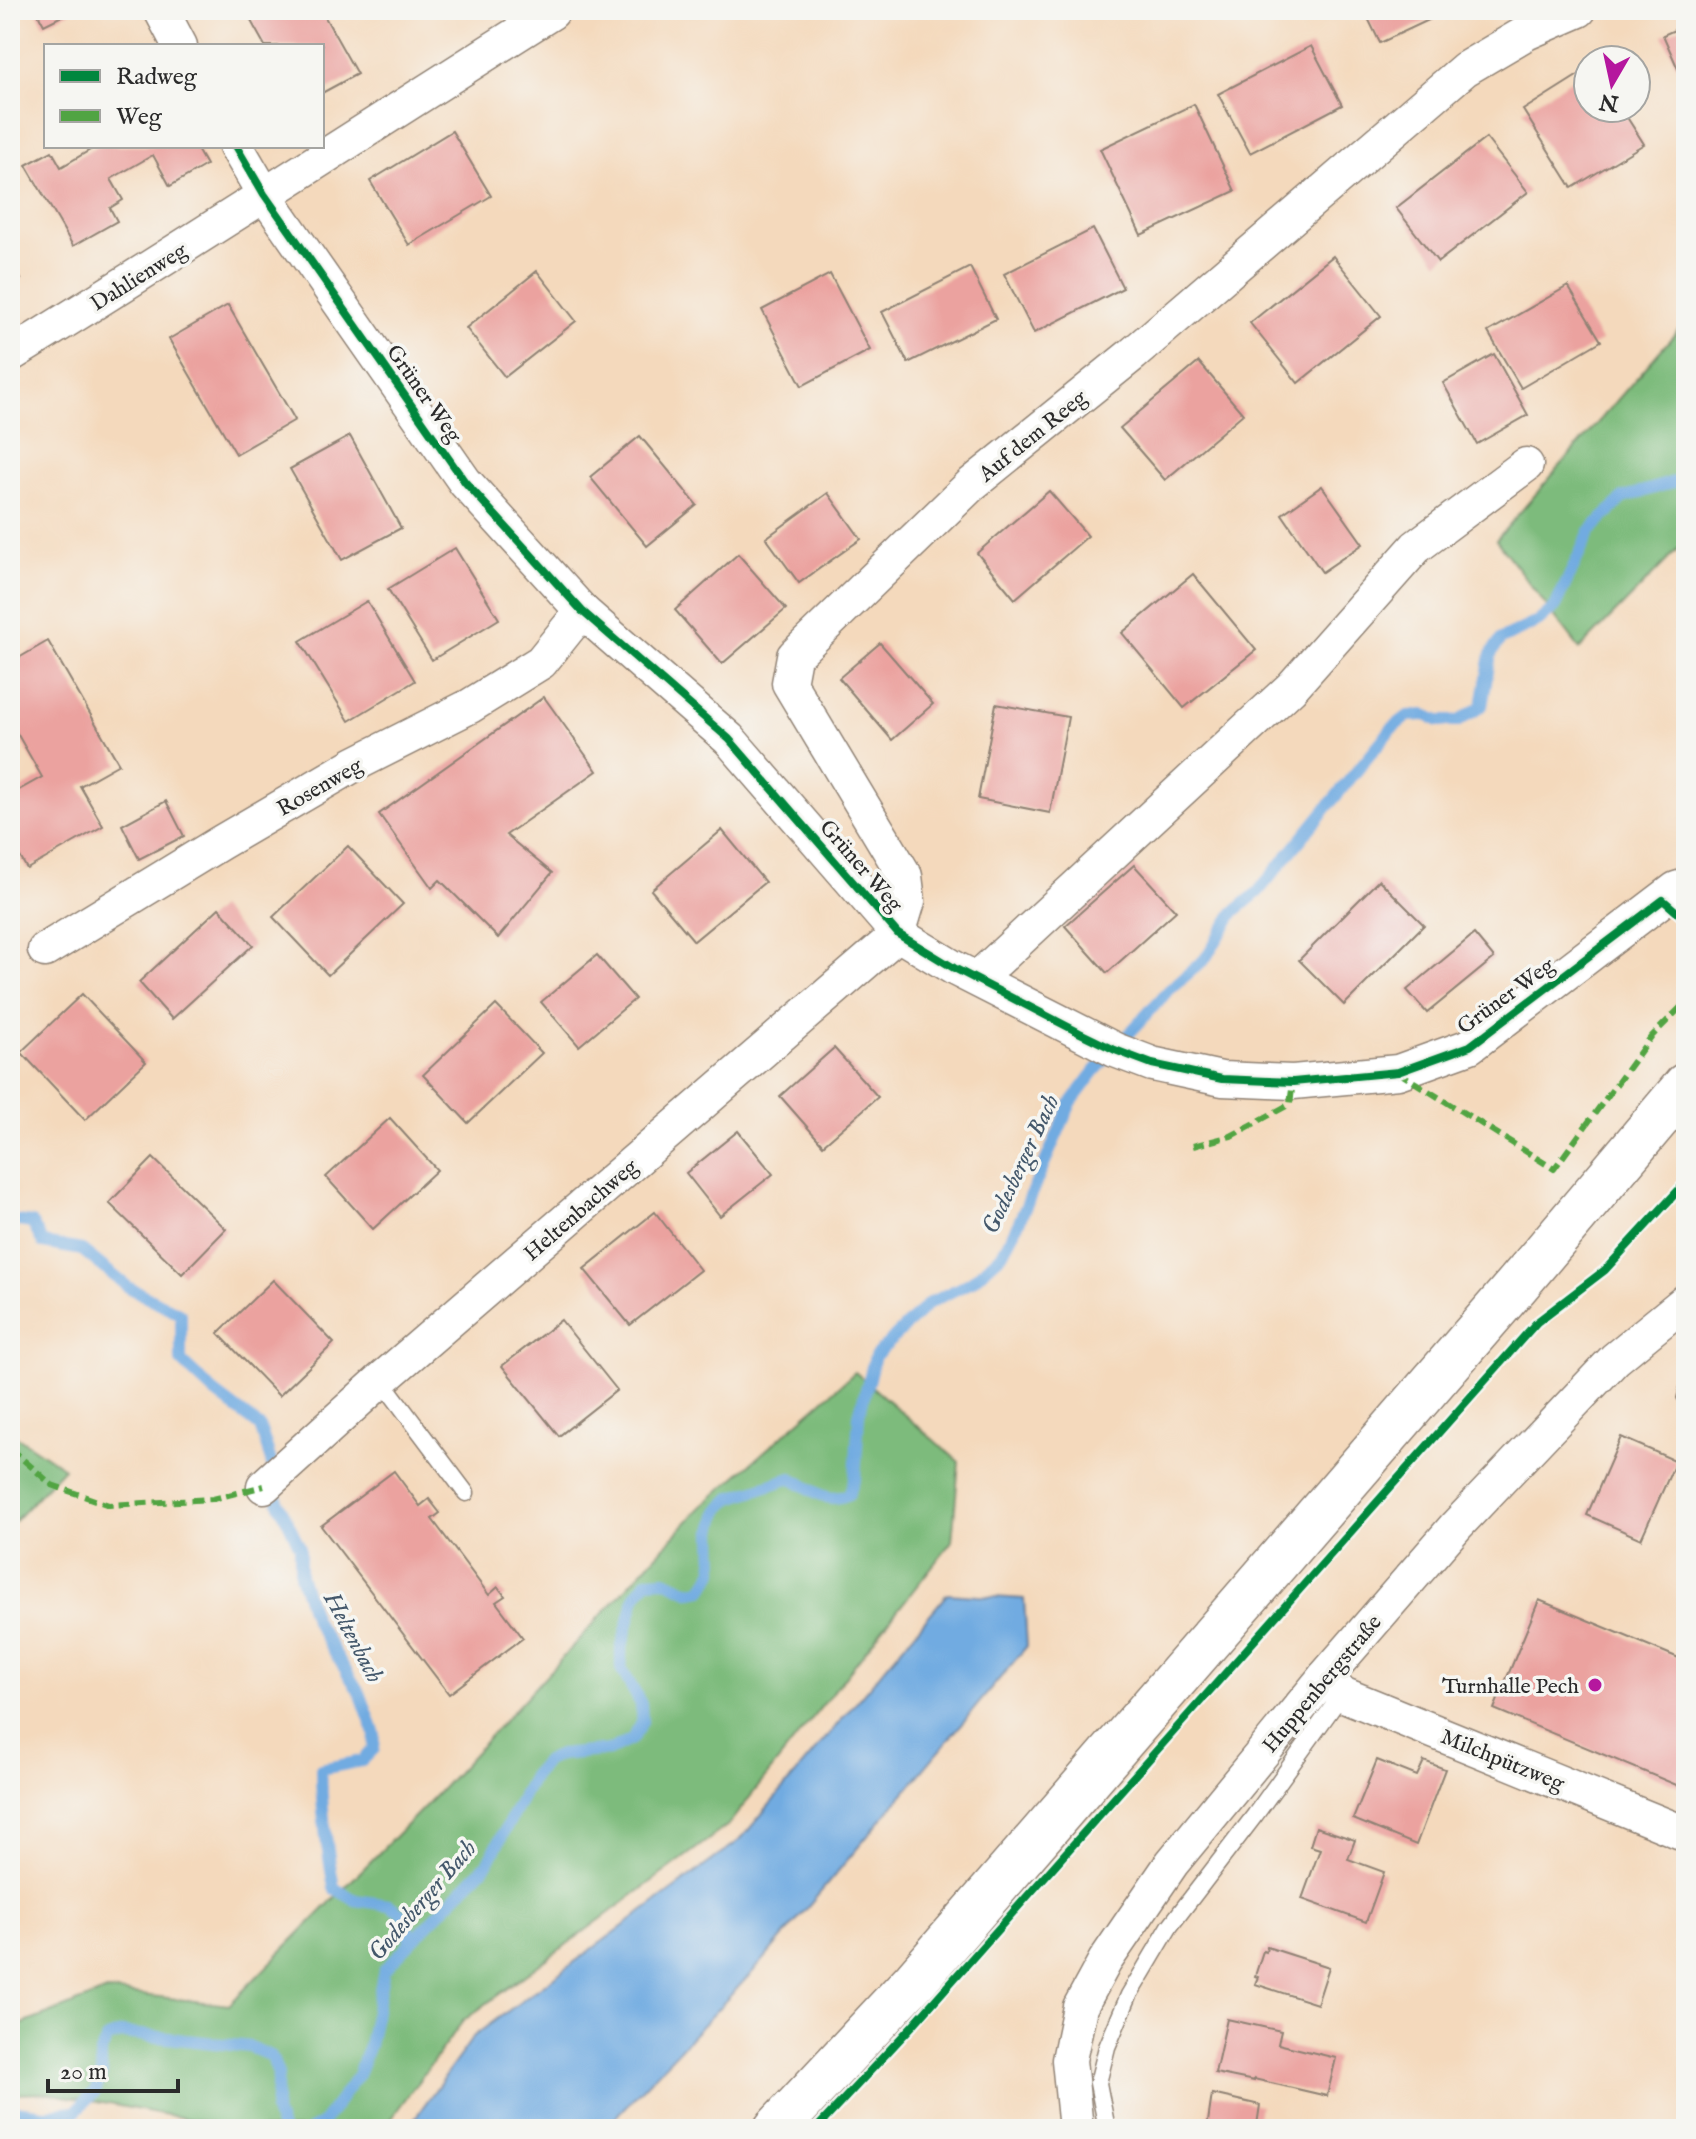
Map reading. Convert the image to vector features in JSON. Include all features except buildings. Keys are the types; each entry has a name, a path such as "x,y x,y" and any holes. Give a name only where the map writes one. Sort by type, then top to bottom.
{"main road":[{"path":"776,2129 915,1980 1680,1097"}],"street":[{"path":"161,10 179,44"},
{"name":"Auf dem Reeg","path":"898,934 908,901 905,876 789,683 794,656 972,484 1133,354 1521,21 1579,10"},
{"path":"264,194 552,12"},
{"name":"Grüner Weg","path":"237,148 264,194 465,482 582,611 729,739 898,934 1080,1033 1152,1064 1222,1079 1293,1082 1398,1072 1470,1046 1678,902"},
{"name":"Dahlienweg","path":"10,355 177,253 264,194"},
{"path":"977,979 1291,688 1416,547 1526,465"},
{"name":"Rosenweg","path":"45,950 341,772 482,699 541,662 582,611"},
{"name":"Heltenbachweg","path":"275,1476 381,1380 898,934"},
{"name":"Huppenbergstraße","path":"1076,2129 1069,2060 1080,2007 1105,1961 1172,1863 1333,1686 1456,1526 1615,1359 1686,1301"},
{"name":"Milchpützweg","path":"1333,1686 1686,1834"}],"lane":[{"path":"381,1380 466,1493"},
{"path":"1107,2129 1098,2083 1107,2047 1129,1995 1170,1926 1255,1815 1333,1686"}],"green space":[{"path":"1686,321 1686,541 1580,649 1496,540"},
{"path":"855,1372 959,1462 952,1541 728,1825 463,2021 383,2129 244,2129 48,2093 10,2094 10,2029 107,1991 229,2005 434,1797 700,1508"},
{"path":"10,1432 64,1468 10,1526"}],"water":[{"path":"947,1594 1024,1599 1027,1646 761,1963 604,2129 407,2129 474,2036 740,1840"}],"waterway":[{"name":"Godesberger Bach","path":"312,2129 321,2125 358,2075 369,2045 384,1970 488,1863 533,1776 546,1761 559,1755 610,1750 632,1739 642,1722 641,1704 621,1668 621,1650 635,1597 647,1581 665,1580 691,1592 702,1590 714,1571 713,1531 718,1511 731,1498 791,1478 826,1497 849,1494 855,1478 859,1415 875,1356 929,1303 971,1282 1002,1254 1071,1103 1095,1071 1168,991 1205,959 1234,912 1258,892 1391,729 1408,716 1425,715 1439,721 1459,721 1482,706 1491,654 1501,639 1539,621 1555,607 1590,531 1623,498 1686,478"},
{"name":"Heltenbach","path":"10,1220 32,1223 43,1243 82,1250 128,1287 181,1314 181,1361 214,1392 260,1427 271,1461 278,1501 300,1547 300,1575 314,1619 361,1695 375,1734 374,1749 362,1761 321,1769 325,1828 334,1888 355,1900 389,1905 407,1917 410,1943"},
{"name":"Godesberger Bach","path":"10,2110 45,2115 75,2112 95,2092 102,2073 100,2053 108,2038 122,2033 250,2047 271,2056 278,2074 275,2112 281,2129"}],"marked path":[{"path":"1398,1072 1554,1169 1651,1037 1686,1002"},
{"path":"1193,1146 1231,1136 1290,1104 1293,1082"},
{"path":"10,1448 52,1485 109,1505 213,1499 264,1486"}],"cycle path":[{"path":"237,148 264,194 465,482 582,611 729,739 898,934 954,968 1115,1050 1152,1064 1222,1079 1293,1082 1398,1072 1470,1046 1663,900 1686,920"},
{"path":"816,2129 913,2025 1537,1322 1605,1270 1686,1182"}],"place":[{"name":"Turnhalle Pech","path":"1595,1685"}]}
